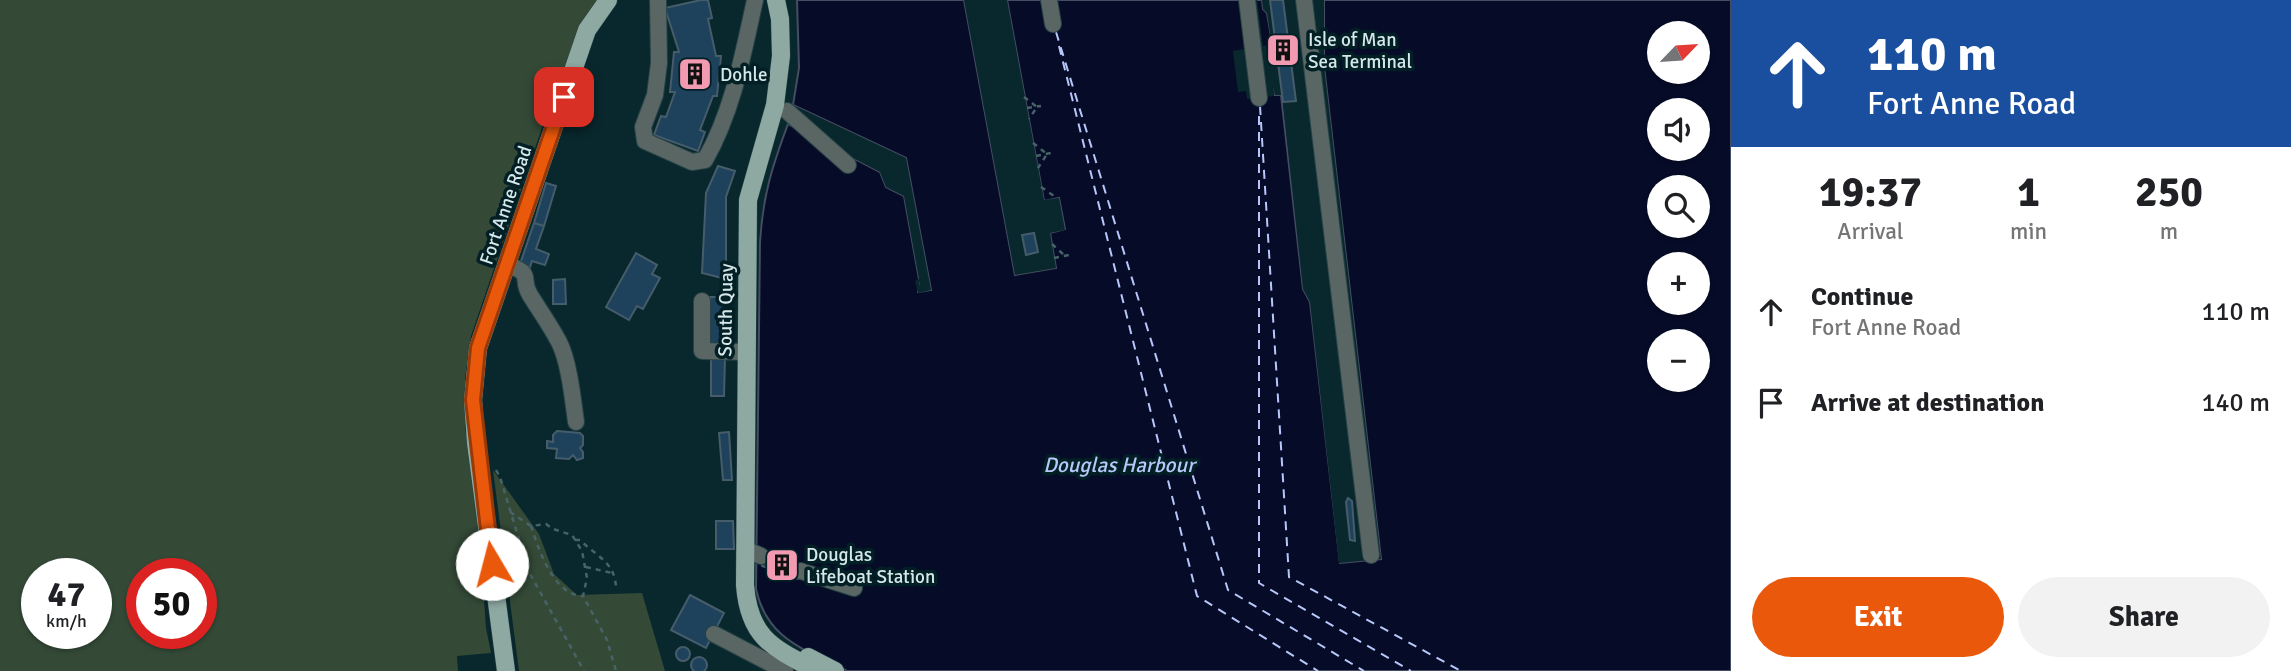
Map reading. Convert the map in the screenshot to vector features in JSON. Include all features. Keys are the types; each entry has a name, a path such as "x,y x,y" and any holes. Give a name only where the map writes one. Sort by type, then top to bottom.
{"main road":[{"name":"Fort Anne Road","path":"506,671 476,443 473,400 478,348 587,30 608,0"},
{"name":"South Quay","path":"754,624 747,607 754,553 746,352 748,200 775,106 781,56 780,19 776,0"},
{"path":"754,624 764,640 777,650 817,671"},
{"path":"754,624 779,641 835,671"}],"lane":[{"path":"658,0 659,63 655,95 643,127 645,141 692,162 705,160 716,141 736,83 755,0"},
{"path":"1049,0 1053,24"},
{"path":"1247,0 1259,98"},
{"path":"1304,0 1371,555"},
{"path":"787,111 848,165"},
{"path":"506,264 520,269 527,279 526,288 561,345 576,422"},
{"path":"702,301 702,351 746,352"},
{"path":"801,571 854,588"},
{"path":"714,634 785,671"}],"path":[{"path":"1024,97 1039,106"},
{"path":"1027,108 1039,106"},
{"path":"1028,119 1039,106"},
{"path":"1033,142 1049,154"},
{"path":"1036,156 1049,154"},
{"path":"1038,168 1049,154"},
{"path":"1041,187 1057,198"},
{"path":"1052,244 1067,255 1054,258"},
{"path":"491,464 500,477 529,572 584,671"},
{"path":"510,512 531,526 553,576 574,595 583,596"},
{"path":"531,526 546,524 568,533 582,551 587,579 583,596 607,640 616,671"},
{"path":"575,540 580,540 609,563 616,590"},
{"path":"584,567 608,570 614,575"}],"green space":[{"path":"0,0 597,0 582,21 548,110 471,336 465,378 465,427 479,528 486,628 491,653 457,656 458,671 0,671"},
{"path":"493,470 539,534 554,574 577,595 642,593 665,671 519,671"}],"water":[{"name":"Douglas Harbour","path":"797,0 964,0 1015,275 1056,268 1050,233 1065,229 1059,198 1044,201 1007,0 1262,0 1273,48 1269,48 1275,95 1281,95 1303,289 1310,302 1340,563 1381,559 1324,66 1324,0 1731,0 1731,671 847,671 803,649 779,632 769,620 756,589 760,242 769,182 788,124 880,172 886,187 904,196 919,279 918,292 931,290 906,158 793,105 799,68"}],"pier":[{"path":"964,0 967,0 1018,271 1052,265 1046,232 1061,227 1057,202 1044,204 1040,201 1003,0 1007,0 1044,200 1059,198 1065,230 1050,233 1056,268 1015,275"},
{"path":"1239,0 1257,0 1263,46 1266,45 1270,67 1268,48 1272,47 1267,13 1263,9 1262,0 1265,0 1266,7 1271,12 1276,47 1272,51 1278,91 1285,94 1307,288 1313,301 1343,559 1377,556 1321,66 1320,0 1324,0 1324,66 1381,559 1339,563 1310,302 1303,289 1282,95 1275,95 1272,83 1274,96 1247,99 1246,91 1238,92 1233,51 1244,49"},
{"path":"793,105 906,158 931,290 918,293 915,281 919,279 904,196 886,187 880,172 788,124 789,121 882,169 889,185 907,194 923,279 919,283 921,289 927,287 903,160 792,108"}],"building":[{"name":"Dohle","path":"708,0 712,18 708,19 716,56 721,56 717,96 713,96 700,130 705,132 698,151 654,135 661,116 666,117 675,92 670,92 674,52 679,52 665,8"},
{"name":"Isle of Man Sea Terminal","path":"1270,0 1283,0 1296,101 1283,102"},
{"path":"718,166 735,171 726,197 726,279 702,273 706,193"},
{"path":"546,183 556,186 544,226 534,223"},
{"path":"534,223 544,226 536,249 549,254 545,265 532,261 530,267 520,264"},
{"path":"1034,233 1038,252 1026,255 1022,235"},
{"path":"636,253 657,265 652,274 660,278 643,309 637,306 629,320 606,307"},
{"path":"565,279 566,304 553,304 553,280"},
{"path":"710,297 726,297 725,347 710,347"},
{"path":"711,357 725,357 724,396 711,396"},
{"path":"557,431 580,433 583,436 583,445 580,448 583,458 577,460 573,455 569,459 556,458 557,449 547,448 547,441 553,442 553,435"},
{"path":"729,432 732,480 723,480 719,433"},
{"path":"1348,498 1352,501 1355,541 1350,540 1346,502"},
{"path":"716,521 733,521 734,549 716,549"},
{"name":"Douglas Lifeboat Station","path":"767,552 803,565 798,579 762,566 761,556"},
{"path":"690,595 724,613 706,648 671,630"},
{"path":"680,647 686,647 690,654 686,661 680,661 676,657 676,651"},
{"path":"699,657 706,662 705,671 693,671 693,659"}],"ferry route":[{"path":"1056,32 1228,590 1364,671"},
{"path":"1059,46 1197,596 1318,671"},
{"path":"1260,106 1289,577 1461,671"},
{"path":"1259,116 1259,583 1411,671"}],"place":[{"name":"Isle of Man Sea Terminal","path":"1283,50"},
{"name":"Dohle","path":"695,74"},
{"name":"Douglas Lifeboat Station","path":"782,565"}],"route":[{"path":"492,564 473,400 478,348 564,97"}]}
